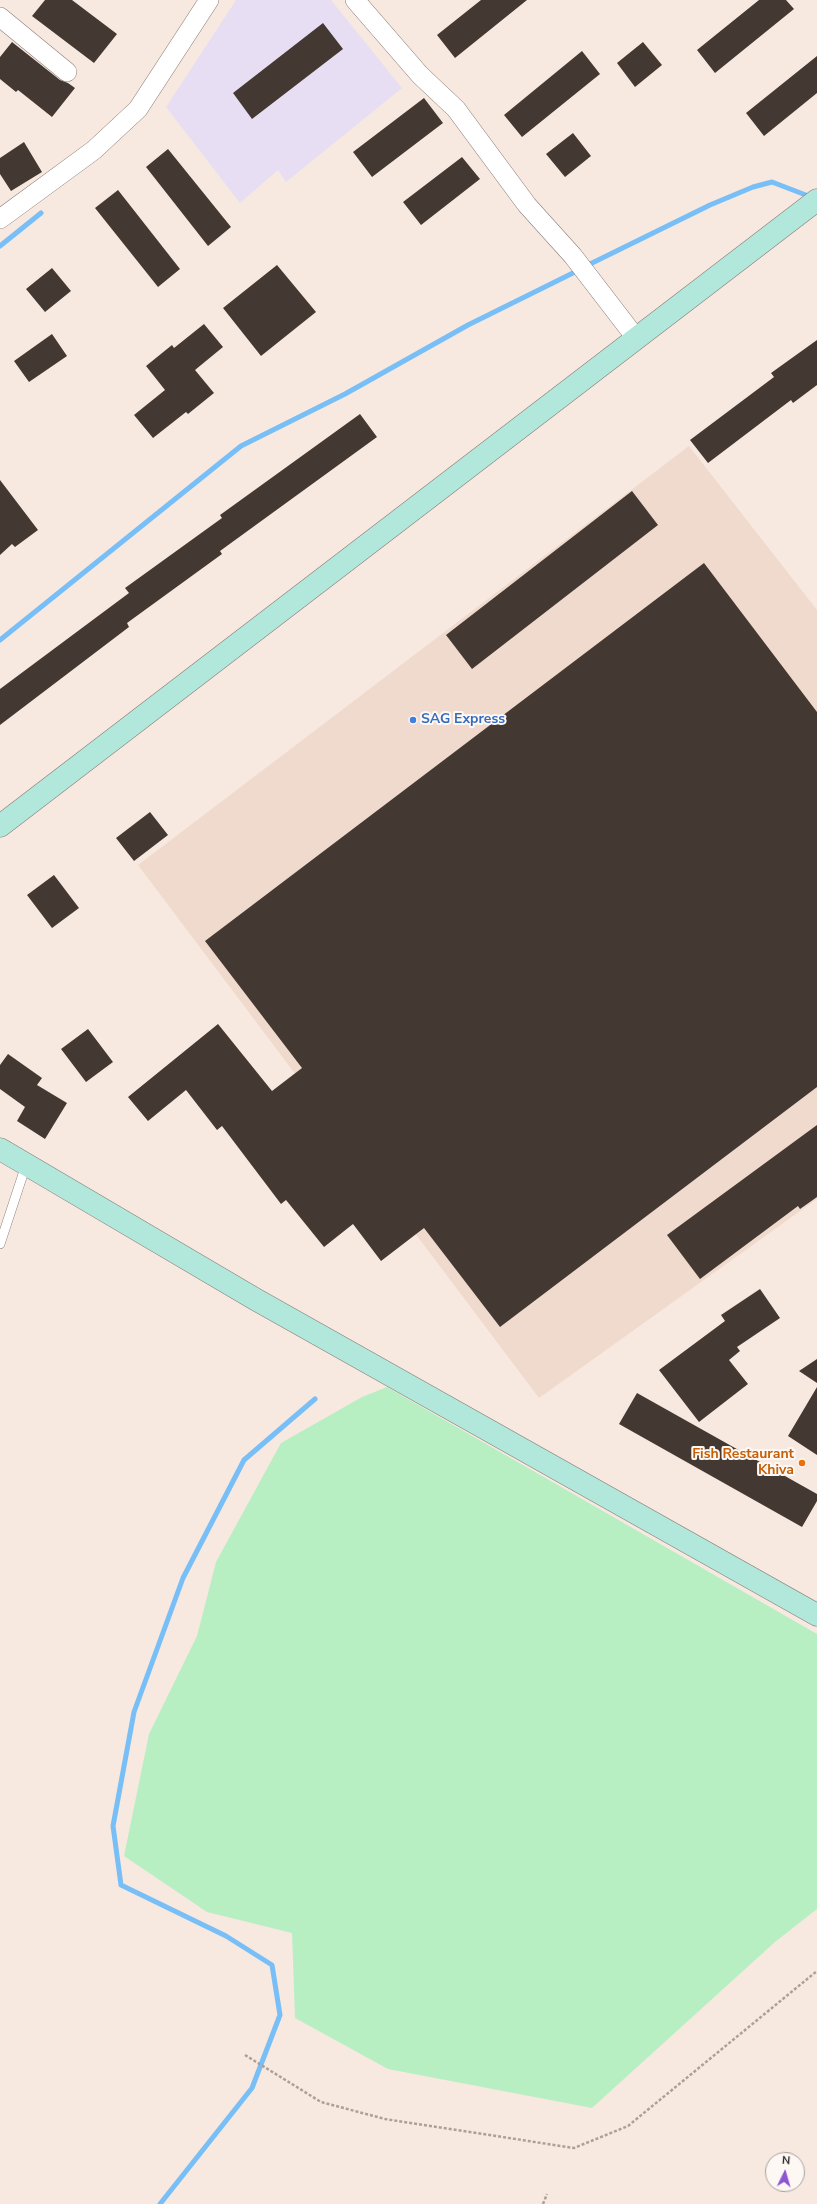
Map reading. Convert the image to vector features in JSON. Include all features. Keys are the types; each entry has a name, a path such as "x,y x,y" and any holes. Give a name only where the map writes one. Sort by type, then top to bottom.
{"main road":[{"path":"0,826 811,205"},
{"path":"0,1150 255,1299 817,1615"}],"street":[{"path":"0,219 94,150 138,109 209,0"},
{"path":"355,0 420,75 456,109 527,205 573,256 636,338"},
{"path":"0,17 67,72"}],"lane":[{"path":"0,1244 26,1165"}],"path":[{"path":"245,2055 321,2102 385,2119 574,2148 628,2126 817,1971"},
{"path":"543,2204 548,2194"}],"shaded area":[{"path":"236,0 331,0 402,88 286,182 278,170 240,203 166,107"},
{"path":"689,446 817,610 817,1199 539,1398 138,865"}],"green space":[{"path":"387,1387 817,1634 817,1909 775,1942 592,2108 388,2069 295,2018 292,1933 207,1912 124,1856 149,1734 197,1636 216,1562 281,1443 362,1397"}],"building":[{"path":"45,0 72,0 117,34 94,63 32,16"},
{"path":"481,0 527,0 455,58 437,35"},
{"path":"759,0 786,0 794,9 715,73 697,50"},
{"path":"323,23 343,49 252,119 233,93"},
{"path":"12,42 60,80 75,88 52,117 18,90 16,92 0,79 0,57"},
{"path":"643,42 662,65 635,87 617,63"},
{"path":"582,51 600,74 522,137 504,115"},
{"path":"817,56 817,93 764,136 746,113"},
{"path":"424,98 443,123 372,177 353,152"},
{"path":"573,133 591,156 565,177 546,154"},
{"path":"24,142 42,172 11,191 0,174 0,158"},
{"path":"168,149 231,227 208,246 146,167"},
{"path":"462,157 480,179 421,225 403,202"},
{"path":"118,190 180,269 158,287 95,208"},
{"path":"277,265 316,312 261,356 223,308"},
{"path":"52,268 71,291 45,312 26,289"},
{"path":"204,324 223,347 195,370 214,393 188,414 186,412 153,438 134,415 165,390 146,366 172,345 174,348"},
{"path":"52,334 67,356 29,382 14,361"},
{"path":"817,340 817,385 793,403 791,400 708,463 690,440 774,377 771,373"},
{"path":"360,414 377,437 220,551 222,554 127,623 129,627 0,725 0,689 129,593 125,588 222,518 220,515"},
{"path":"0,480 38,530 15,547 12,544 0,555"},
{"path":"632,491 658,525 472,669 446,635"},
{"path":"704,563 817,712 817,1087 500,1327 424,1228 381,1261 353,1224 324,1247 286,1200 281,1204 222,1126 217,1130 186,1090 148,1121 128,1097 218,1024 272,1091 302,1068 205,941"},
{"path":"150,812 168,835 134,861 116,838"},
{"path":"54,875 79,908 52,928 27,895"},
{"path":"88,1029 113,1062 86,1082 61,1049"},
{"path":"8,1054 42,1078 37,1085 67,1103 45,1139 17,1121 25,1107 0,1089 0,1065"},
{"path":"817,1125 817,1197 800,1209 798,1206 700,1279 667,1235"},
{"path":"760,1289 780,1318 737,1347 740,1351 729,1360 748,1384 699,1422 659,1370 725,1321 721,1315"},
{"path":"817,1359 817,1383 799,1371"},
{"path":"817,1387 817,1455 788,1436"},
{"path":"637,1393 817,1494 817,1501 802,1527 619,1424"}],"waterway":[{"path":"586,266 710,205 753,187 772,182 811,197"},
{"path":"0,246 41,213"},
{"path":"0,640 241,446 345,394 468,325 579,270"},
{"path":"160,2204 252,2088 280,2015 272,1965 226,1936 121,1885 113,1826 134,1712 183,1578 244,1460 315,1399"}],"place":[{"name":"SAG Express","path":"413,720"},
{"name":"Fish Restaurant Khiva","path":"802,1463"}]}
